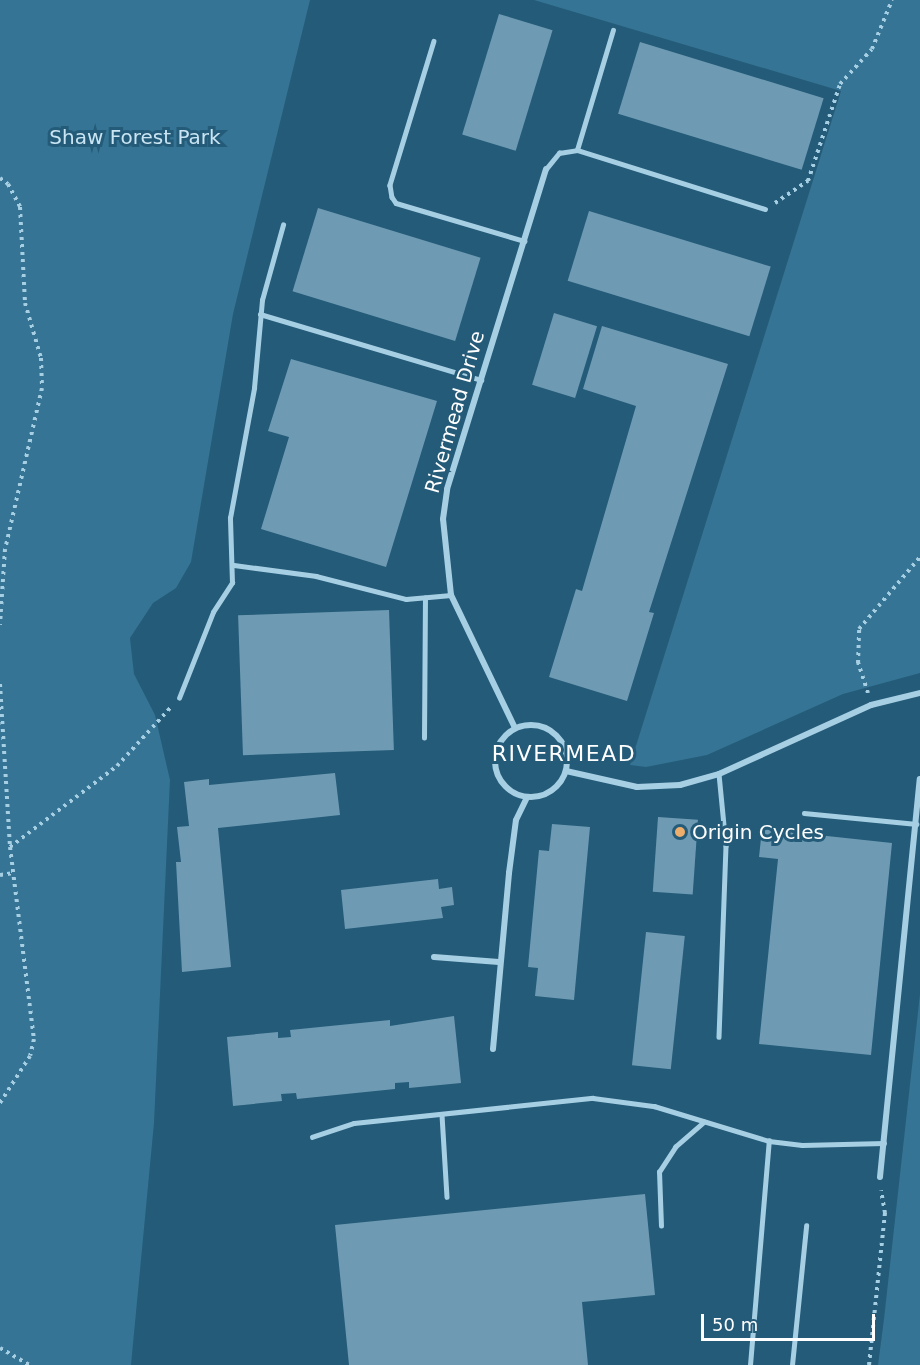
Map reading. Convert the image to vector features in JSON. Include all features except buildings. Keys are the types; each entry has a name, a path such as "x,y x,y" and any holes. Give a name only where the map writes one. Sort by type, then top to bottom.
{"street":[{"name":"Rivermead Drive","path":"515,728 451,595 443,519 447,489 546,168"},
{"path":"566,771 637,787 680,785 719,774 871,705 920,693"},
{"path":"534,724 557,735 567,753 566,771 554,789 527,797 506,786 496,769 499,744 515,728 534,724"},
{"path":"880,1177 920,778"},
{"path":"493,1049 499,962 516,820 527,797"},
{"path":"434,957 499,962"}],"lane":[{"path":"577,150 613,30"},
{"path":"434,41 390,185 392,197 396,203 524,241"},
{"path":"546,168 558,153 577,150 765,209"},
{"path":"179,698 213,612 232,583 234,565 230,518 254,388 260,314 283,225"},
{"path":"260,314 481,380"},
{"path":"234,565 268,566 406,600 451,595"},
{"path":"424,738 425,598"},
{"path":"719,774 726,846 719,1037"},
{"path":"804,813 916,824"},
{"path":"312,1137 354,1123 593,1098 654,1106 769,1141 802,1145 884,1143"},
{"path":"442,1115 447,1197"},
{"path":"661,1226 659,1172 670,1152 704,1122"},
{"path":"750,1365 769,1141"},
{"path":"792,1365 806,1226"}],"path":[{"path":"765,209 808,181 840,84 872,49 892,0"},
{"path":"0,178 8,184 20,207 25,303 40,358 42,388 5,549 0,625"},
{"path":"871,705 858,663 858,629 920,557"},
{"path":"0,684 10,847 34,1040 30,1056 0,1103"},
{"path":"10,847 117,766 179,698"},
{"path":"0,875 14,873"},
{"path":"869,1365 885,1213 880,1177"},
{"path":"0,1348 30,1365"}],"green space":[{"name":"Shaw Forest Park","path":"0,0 310,0 233,314 191,562 176,588 153,603 130,638 134,674 155,715 170,780 154,1123 131,1365 0,1365"},
{"path":"534,0 920,0 920,673 843,694 707,755 646,767 630,765 841,91"},
{"path":"920,994 920,1365 878,1365 884,1319"}],"place":[{"name":"Origin Cycles","path":"680,832"}],"district":[{"name":"RIVERMEAD","path":"564,754"}]}
